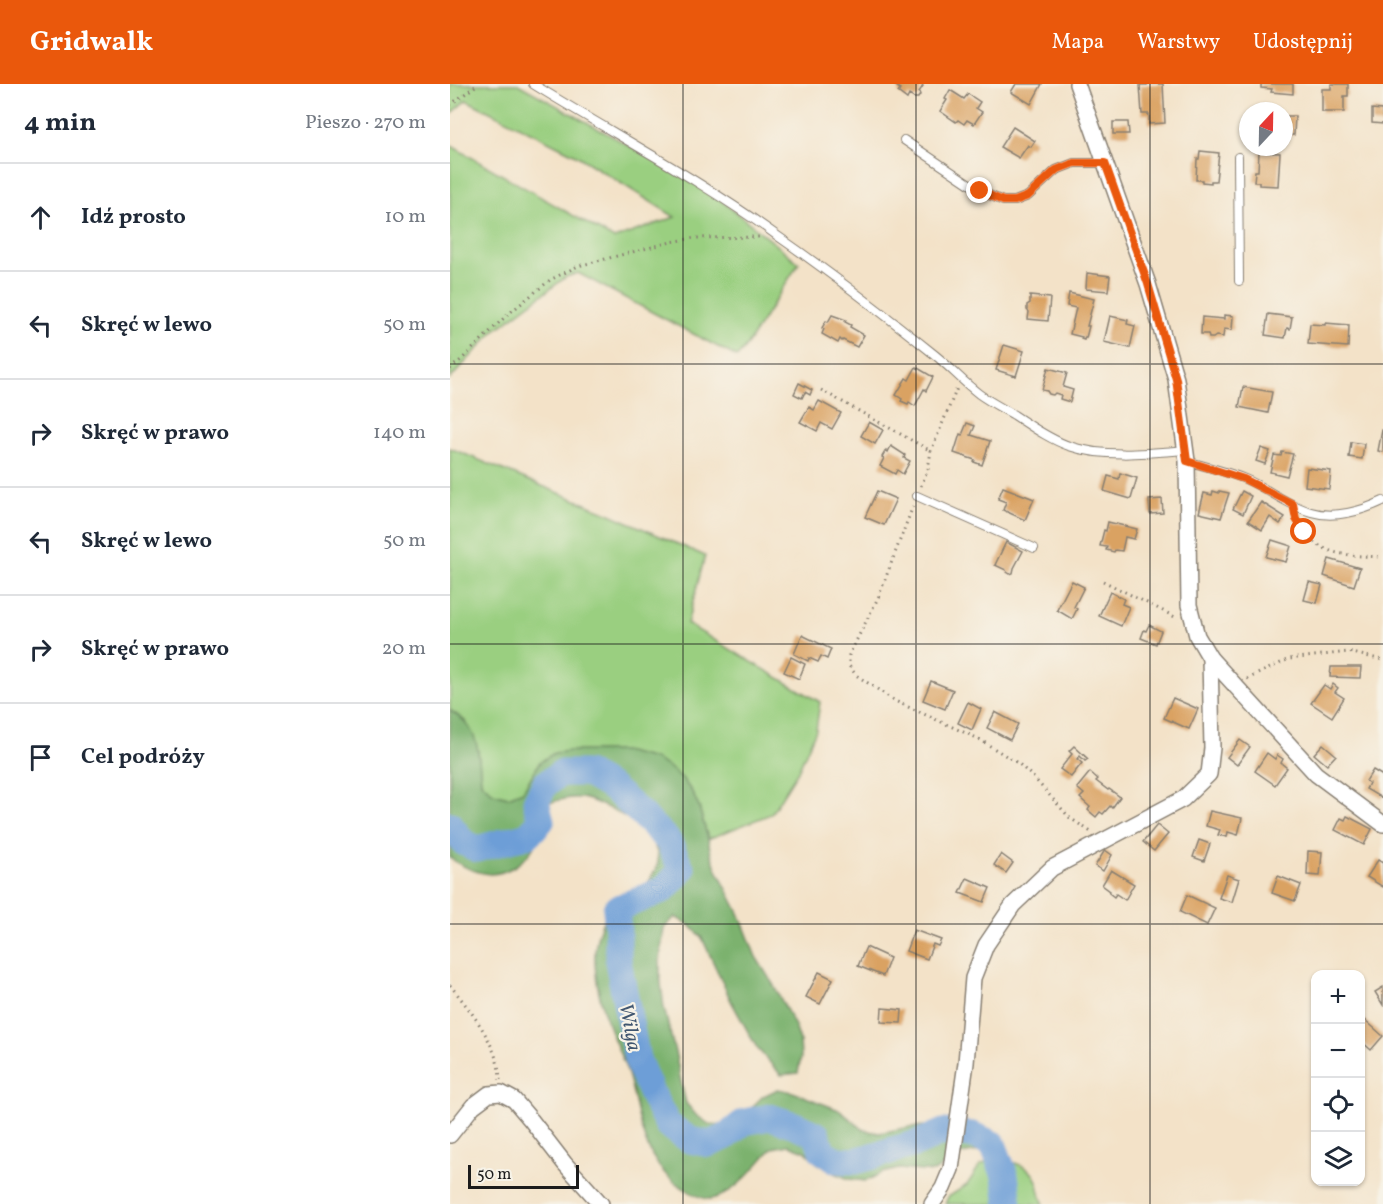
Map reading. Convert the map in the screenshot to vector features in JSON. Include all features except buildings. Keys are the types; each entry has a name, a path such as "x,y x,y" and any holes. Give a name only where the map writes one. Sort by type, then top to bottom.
{"street":[{"path":"1077,84 1148,284 1176,379 1187,456 1189,605 1197,636 1210,658 1316,774 1383,824"},
{"path":"932,1204 943,1188 951,1169 966,1063 973,978 986,945 1013,905 1052,868 1183,799 1209,774 1212,748 1210,658"},
{"path":"450,1135 473,1106 489,1094 501,1093 514,1100 565,1164 601,1204"}],"lane":[{"path":"533,84 667,163 780,237 937,357 981,395 1050,437 1070,446 1089,450 1187,456 1244,479 1312,512 1331,515 1360,510 1383,501"},
{"path":"904,140 980,191 1003,201 1015,201 1028,196 1056,170 1074,163 1105,163"},
{"path":"1238,157 1239,281"},
{"path":"917,496 1034,548"}],"path":[{"path":"450,105 478,84"},
{"path":"450,369 515,308 550,280 578,266 695,238 780,237"},
{"path":"961,379 931,451 928,469 878,598 849,655 849,666 856,675 895,701 979,739 1019,764 1070,818 1105,841"},
{"path":"820,390 931,451"},
{"path":"1293,504 1296,519 1304,532 1321,548 1333,552 1383,557"},
{"path":"1103,581 1195,627"},
{"path":"1234,684 1289,659 1348,652 1383,660"},
{"path":"450,985 493,1048 500,1068 501,1093"}],"green space":[{"path":"450,84 518,84 707,189 799,263 737,357 578,273 566,277 494,331 450,379 450,145 614,239 675,217 576,155 466,100 450,115"},
{"path":"450,448 705,556 687,624 820,702 816,730 798,771 771,814 708,839 699,807 540,762 524,791 508,797 493,793 481,782 478,751 465,721 450,710"},
{"path":"450,710 463,720 474,735 481,782 493,793 508,797 523,791 540,762 554,753 569,751 623,751 655,759 682,778 692,792 699,807 717,870 739,913 756,957 795,1026 800,1041 801,1057 798,1073 781,1075 757,1048 731,1001 702,938 690,925 675,917 664,928 660,975 664,1008 686,1103 696,1115 709,1124 725,1125 739,1118 763,1096 778,1089 793,1092 839,1110 864,1130 879,1133 910,1127 943,1127 986,1146 979,1151 962,1154 934,1172 899,1169 882,1173 866,1181 849,1179 832,1172 817,1163 805,1151 789,1145 772,1148 736,1186 719,1197 710,1199 693,1194 671,1179 656,1162 644,1138 628,1074 602,1007 595,960 597,940 603,922 617,904 630,899 648,882 657,864 656,849 644,831 626,817 589,800 572,798 549,803 541,820 533,848 515,866 490,874 469,869 454,861 450,858"},
{"path":"1002,1160 1019,1164 1033,1174 1044,1204 945,1204 948,1197 967,1185 980,1165"}],"waterway":[{"name":"Wilga","path":"450,825 463,842 477,849 528,835 541,821 536,802 545,784 561,773 586,773 612,788 668,841 682,870 663,890 616,909 618,961 637,1059 668,1125 690,1140 709,1144 725,1137 744,1122 770,1117 817,1135 822,1151 836,1160 855,1161 918,1143 943,1132 973,1135 993,1144 1005,1176 1009,1204"},
{"name":"Wilga","path":"1002,1204 1007,1202"}],"route":[{"path":"980,191 1003,201 1015,201 1028,196 1056,170 1074,163 1105,163 1148,284 1176,379 1187,461 1244,479 1293,504 1296,519 1304,532"}]}
